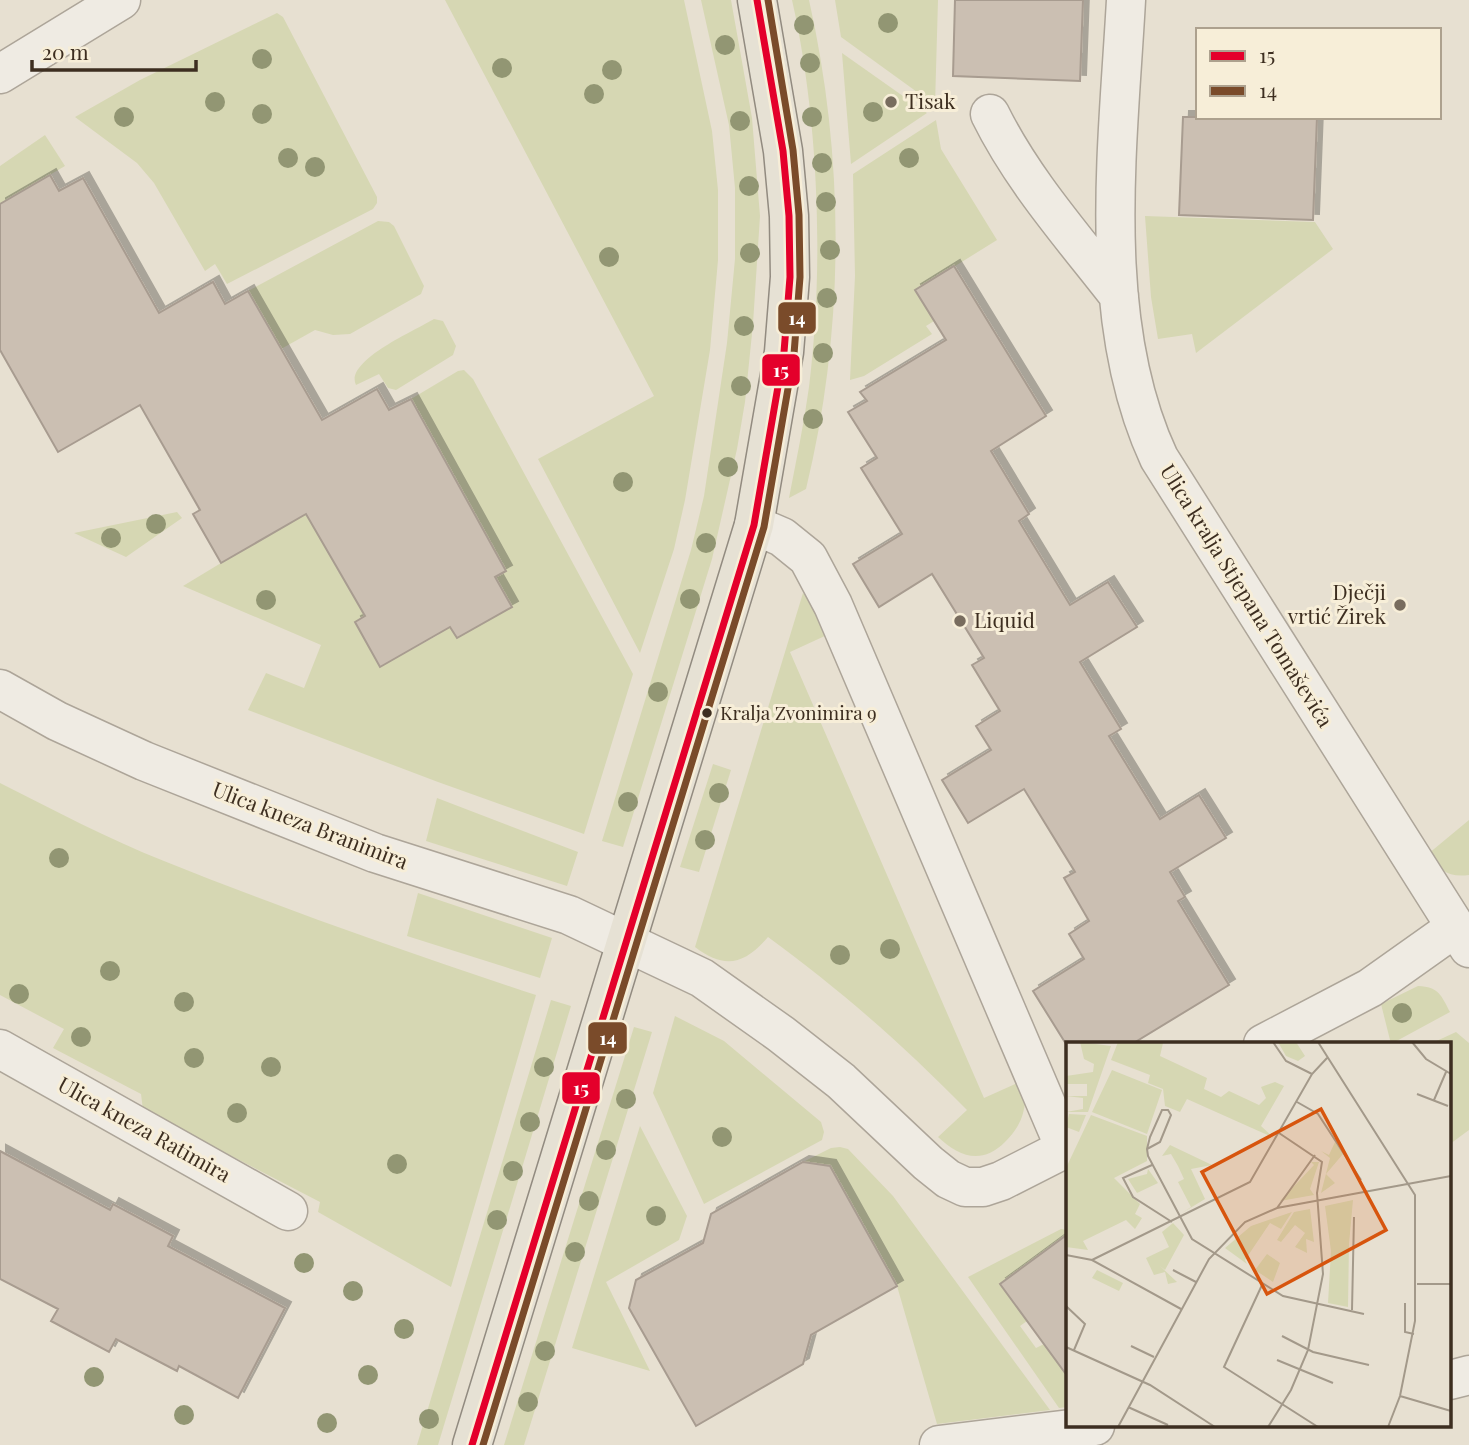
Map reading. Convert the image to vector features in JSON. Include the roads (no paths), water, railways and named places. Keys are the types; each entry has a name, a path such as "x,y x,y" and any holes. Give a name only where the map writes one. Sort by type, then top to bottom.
{"main road":[{"path":"472,1445 754,525 784,352 790,277 789,216 783,151 757,0"}],"street":[{"name":"Ulica kralja Stjepana Tomaševića","path":"1126,0 1115,219 1119,296 1138,407 1159,458 1462,938"},
{"path":"0,74 110,2"},
{"path":"990,114 1002,140 1027,178 1119,296"},
{"path":"754,525 782,537 808,558 833,605 1066,1146"},
{"name":"Ulica kneza Branimira","path":"0,689 57,721 144,761 374,853 569,915 702,978 841,1081 928,1163 948,1179 965,1187 983,1187 1001,1181 1066,1148"},
{"path":"1267,1042 1462,938"},
{"name":"Ulica kneza Ratimira","path":"0,1049 288,1211"},
{"path":"1452,1379 1469,1375"},
{"path":"939,1445 1079,1428"}],"place":[{"name":"Tisak","path":"891,102"},
{"name":"Dječji vrtić Žirek","path":"1400,605"},
{"name":"Liquid","path":"960,621"},
{"name":"Kralja Zvonimira 9","path":"707,713"}]}
